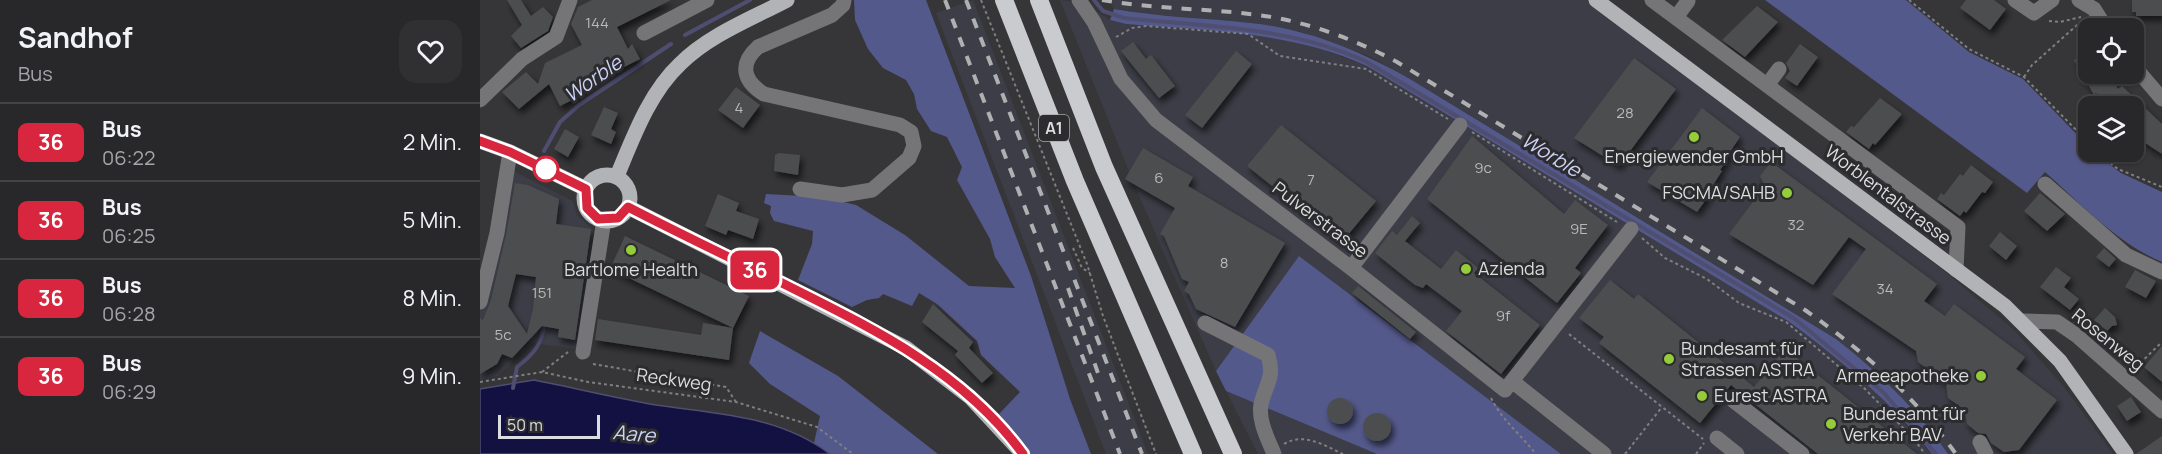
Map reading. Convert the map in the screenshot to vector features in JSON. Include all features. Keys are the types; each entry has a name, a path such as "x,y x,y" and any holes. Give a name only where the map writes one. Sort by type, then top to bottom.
{"highway":[{"name":"A1","path":"1004,0 1108,255 1193,454"},
{"name":"A1","path":"1039,0 1104,167 1233,454"}],"main road":[{"path":"617,176 649,106 678,65 705,44 787,0"},
{"name":"Worblentalstrasse","path":"1596,0 2021,321 2060,361 2126,454"},
{"path":"480,141 510,152 586,189"},
{"path":"602,175 617,176 623,180 630,193 628,207 618,218 604,220 593,216 587,208 586,189 590,182 602,175"},
{"path":"628,207 906,348 970,397 1023,454"}],"street":[{"path":"480,100 522,59 554,40 561,30 570,0"},
{"path":"644,33 707,0"},
{"path":"800,189 842,195 872,190 909,158 913,151 910,132 900,125 764,94 751,85 747,74 747,60 758,47 832,15 843,5 844,0"},
{"name":"Pulverstrasse","path":"1079,0 1094,22 1121,79 1156,120 1351,268 1505,390 1512,381"},
{"path":"1652,0 1768,84 1911,181 1958,227 1956,270"},
{"path":"2015,0 2034,13 2052,0"},
{"path":"2079,0 2094,9 2100,18"},
{"path":"1677,16 1688,1"},
{"path":"1768,84 1779,69"},
{"path":"2144,77 2162,99"},
{"path":"1351,268 1460,125"},
{"path":"480,302 497,233 510,152"},
{"path":"2045,184 2126,255 2162,272"},
{"path":"583,352 604,220"},
{"path":"1604,454 1512,381 1631,229"},
{"name":"Rosenweg","path":"2021,321 2057,322 2076,335 2162,411"},
{"path":"1205,323 1269,355 1273,371 1262,404 1261,415 1273,453"},
{"path":"1734,401 1802,454"},
{"path":"1717,438 1737,454"}],"path":[{"path":"981,0 1087,264 1103,316 1156,454"},
{"path":"1909,0 1969,49 2024,77 2078,132"},
{"path":"2024,77 2032,65 2094,9"},
{"path":"2034,13 2049,21 2060,22 2073,20 2094,9"},
{"path":"1104,45 1132,28 1146,26 1248,34 1280,56 1366,69 1605,216 1631,229 1665,258 1707,279 1739,303 1786,322 1864,388 1914,439 1925,454"},
{"path":"2109,162 2118,169 2162,188"},
{"path":"1073,248 1082,268 1090,273"},
{"path":"1557,324 1706,441 1696,454"},
{"path":"2126,378 2162,342"},
{"path":"542,372 566,352 583,352 593,364 726,387 736,402"},
{"name":"Reckweg","path":"480,382 542,372 588,382 736,402 817,427 853,454"},
{"path":"1489,394 1500,415 1521,435 1536,454"},
{"path":"1625,454 1662,407"},
{"path":"1273,453 1286,442 1301,439 1316,442 1342,454"}],"shaded area":[{"path":"854,0 926,0 1031,276 1070,399 1091,454 1031,454 999,414 1020,392 981,355 977,341 937,304 919,293 912,306 883,294 879,298 867,300 852,307 798,280 812,244 813,231 774,221 770,213 771,206 764,203 766,194 822,197 856,205 905,235 969,286 1015,288 995,257 990,239 957,180 962,167 947,137 931,131 917,109 914,94 906,80 883,68 868,49 855,20"},
{"path":"973,0 1148,454 1106,454 936,13"},
{"path":"1060,0 1084,3 1110,20 1126,24 1270,36 1304,43 1367,66 1788,321 1833,354 1880,396 1932,454 1561,454 1299,256 1216,371 1139,196"},
{"path":"1109,0 1599,0 1777,144 1948,274 2015,331 2064,387 2113,454 1948,454 1916,412 1887,383 1836,339 1369,56 1299,31 1253,23 1114,9"},
{"path":"1765,0 1906,0 1969,52 2023,79 2078,136 2078,162 2106,162 2121,173 2162,192 2162,262 2115,234 2045,172 2027,193"},
{"path":"1114,9 1251,23 1293,30 1353,51 1410,79 1836,339 1896,392 1924,422 1948,454 1932,454 1883,399 1788,321 1367,66 1338,54 1279,39 1218,31 1126,24 1110,20"},
{"path":"513,171 573,201 577,215 593,230 577,349 533,343 498,376 480,380 480,305"},
{"path":"1299,256 1561,454 1377,454 1226,391 1216,371"},
{"path":"760,331 838,376 938,454 830,454 814,443 820,416 770,384 749,363"},
{"path":"1226,391 1377,454 1258,454"}],"water":[{"name":"Aare","path":"534,380 656,405 746,418 790,431 830,454 480,454 480,389"}],"building":[{"path":"507,0 521,0 531,16 543,7 553,17 548,31 521,48 511,36 522,25"},
{"path":"592,0 671,0 617,27 628,49 632,44 640,59 600,79 578,96 580,96 560,106 549,84 519,109 502,92 526,72 538,84 545,63 582,45 571,24 578,7"},
{"path":"1966,0 1994,0 2006,9 1990,30 1960,8"},
{"path":"2132,0 2162,0 2162,16 2136,16 2136,12 2132,12"},
{"path":"1757,6 1778,22 1745,57 1722,40"},
{"path":"1133,42 1146,59 1151,55 1175,86 1159,98 1121,51"},
{"path":"1800,44 1818,57 1797,86 1785,78 1790,71 1786,63"},
{"path":"1236,51 1252,64 1202,128 1185,115"},
{"path":"1634,58 1676,89 1619,166 1574,138"},
{"path":"2088,84 2115,84 2118,89 2122,86 2133,96 2099,96 2096,93 2094,95"},
{"path":"736,87 760,105 743,128 718,110"},
{"path":"1880,98 1902,114 1869,149 1846,132 1851,126 1854,127"},
{"path":"604,107 618,113 611,129 616,132 611,144 591,135"},
{"path":"2144,107 2162,124 2162,154 2144,142"},
{"path":"1702,108 1740,137 1726,158 1728,159 1720,170 1722,171 1708,193 1710,194 1697,212 1647,182"},
{"path":"1281,125 1376,201 1342,242 1247,166"},
{"path":"565,129 579,137 568,157 554,149"},
{"path":"1472,136 1564,214 1575,200 1608,225 1575,268 1581,273 1557,303 1427,199"},
{"path":"1143,148 1193,177 1188,186 1285,243 1235,327 1196,309 1189,294 1184,291 1189,282 1182,279 1164,236 1160,234 1175,208 1125,179"},
{"path":"779,153 800,155 798,175 774,171 775,155"},
{"path":"1771,162 1937,284 1924,301 1945,316 1954,304 2025,357 2016,369 2057,400 2019,450 2004,452 1991,443 1986,434 1978,433 1967,424 1965,410 1948,398 1946,383 1918,362 1916,351 1832,294 1866,249 1849,237 1813,285 1729,234 1765,186 1760,176"},
{"path":"1971,165 1993,182 1966,213 1964,211 1960,216 1937,199 1941,193 1944,195 1960,174 1963,176"},
{"path":"515,183 528,185 559,199 556,224 591,229 575,340 558,337 559,329 542,326 512,358 502,354 497,364 480,374 480,318 483,320 491,300","holes":["516,274 536,277 533,309 527,334 508,306"]},
{"path":"2040,193 2065,214 2047,231 2024,211"},
{"path":"718,194 739,203 736,211 759,219 753,239 728,230 726,235 705,226"},
{"path":"1412,216 1420,223 1405,241 1441,269 1456,250 1478,268 1474,273 1540,325 1501,374 1446,331 1462,311 1426,284 1423,288 1415,285 1375,253 1392,231 1397,235"},
{"path":"2000,232 2017,246 2006,260 1989,246"},
{"path":"625,236 749,296 733,328 610,269"},
{"path":"2104,248 2116,259 2109,267 2096,257"},
{"path":"2056,267 2071,278 2064,287 2079,299 2070,310 2040,287"},
{"path":"2135,270 2156,281 2146,298 2125,287"},
{"path":"1610,280 1634,299 1638,294 1754,387 1785,349 1917,454 1818,454 1731,385 1700,423 1599,343 1604,337 1579,318"},
{"path":"1358,286 1416,332 1410,339 1352,293"},
{"path":"933,304 973,342 969,348 993,373 982,383 955,355 958,351 922,322"},
{"path":"2105,308 2115,317 2117,325 2107,331 2094,320"},
{"path":"598,319 701,335 703,323 733,328 729,360 595,340"},
{"path":"2162,346 2162,382 2144,367"},
{"path":"2131,397 2141,412 2127,421 2117,406"},
{"path":"1340,398 1349,402 1353,411 1349,420 1340,424 1331,420 1327,411 1331,402"},
{"path":"1377,413 1387,417 1391,427 1387,437 1377,441 1367,437 1363,427 1367,417"},
{"path":"2162,436 2162,454 2136,454"}],"waterway":[{"name":"Worble","path":"685,35 750,0"},
{"name":"Worble","path":"1094,0 1103,11 1124,18 1277,34 1336,49 1365,61 1795,319 1883,392 1936,454"},
{"name":"Worble","path":"544,151 560,122 579,105 671,44"},
{"name":"Worble","path":"513,388 517,367 536,348 545,323"}],"railway":[{"path":"945,0 1120,454"},
{"path":"966,0 1142,454"},
{"path":"1102,0 1144,6 1251,14 1288,20 1336,35 1397,62 1805,310 1848,342 1905,393 1956,454"},
{"path":"1068,288 1099,376"}],"bus line":[{"name":"36","path":"480,141 510,152 586,189 584,202 589,213 598,219 618,218 628,207 885,335 922,358 970,397 1023,454"}],"place":[{"name":"Energiewender GmbH","path":"1694,137"},
{"name":"FSCMA/SAHB","path":"1787,193"},
{"name":"Bartlome Health","path":"631,250"},
{"name":"Azienda","path":"1466,269"},
{"name":"Bundesamt für Strassen ASTRA","path":"1669,359"},
{"name":"Armeeapotheke","path":"1981,376"},
{"name":"Eurest ASTRA","path":"1702,396"},
{"name":"Bundesamt für Verkehr BAV","path":"1831,424"}]}
